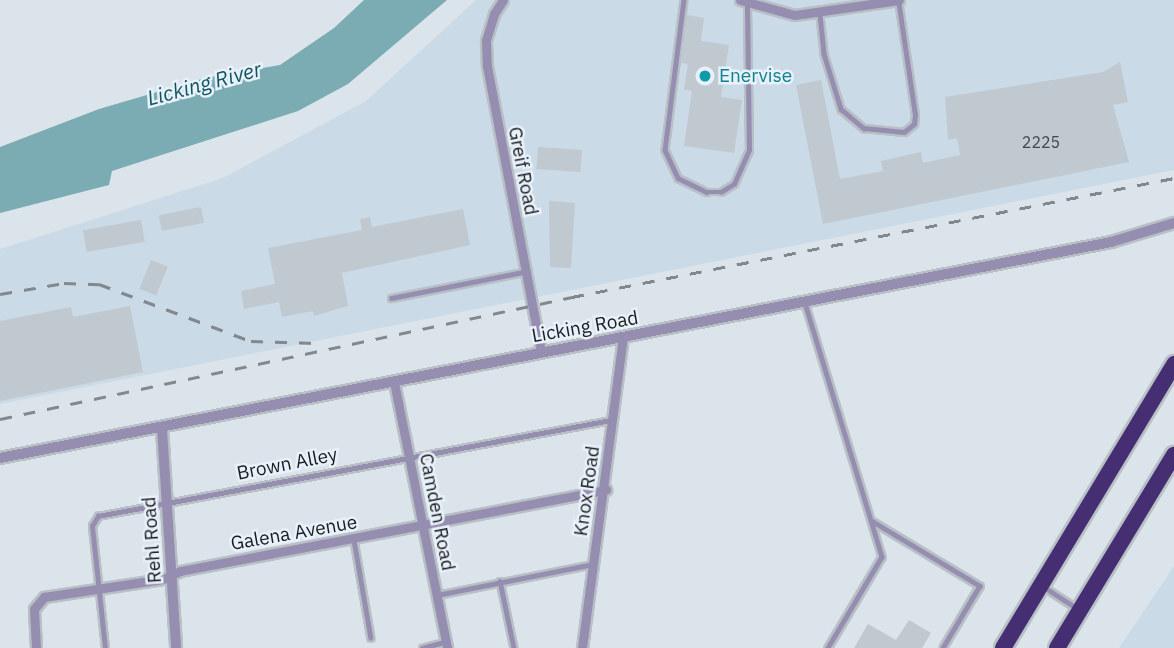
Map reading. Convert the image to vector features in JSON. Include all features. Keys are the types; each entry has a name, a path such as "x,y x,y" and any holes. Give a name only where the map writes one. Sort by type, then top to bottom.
{"highway":[{"path":"1003,648 1174,365"},
{"path":"1057,648 1174,455"}],"street":[{"name":"Greif Road","path":"503,0 494,14 486,41 486,66 541,352"},
{"path":"744,2 778,13 820,15 899,0"},
{"name":"Licking Road","path":"0,458 162,429 541,352 1111,242 1174,223"},
{"name":"Knox Road","path":"582,648 606,490 623,338"},
{"name":"Camden Road","path":"394,382 446,645"},
{"name":"Rehl Road","path":"162,429 176,648"},
{"name":"Galena Avenue","path":"36,648 33,620 38,600 606,490"}],"lane":[{"path":"684,0 665,150 678,178 707,192 722,192 734,184 748,150 744,2"},
{"path":"820,15 824,54 841,109 876,133 904,132 915,124 915,115 899,0"},
{"path":"391,298 525,272"},
{"path":"804,302 882,557 828,648"},
{"name":"Brown Alley","path":"105,648 94,519 408,456 615,419"},
{"path":"872,521 980,586 943,648"},
{"path":"354,540 371,638"},
{"path":"436,596 595,564"},
{"path":"500,581 514,648"},
{"path":"1041,585 1080,610"},
{"path":"422,648 446,645"}],"shaded area":[{"path":"476,0 1174,0 1174,170 0,404 0,249 223,178 366,101"},
{"path":"1174,566 1174,648 1119,648"}],"water":[{"name":"Licking River","path":"364,0 447,0 348,84 298,111 112,171 109,185 0,213 0,147 99,109 205,78 280,65 334,28"}],"building":[{"name":"Enervise","path":"687,15 704,18 701,41 729,45 721,97 742,100 734,153 684,146 692,91 684,89 688,64 681,63"},
{"path":"1120,62 1128,102 1113,105 1129,162 823,224 796,85 821,80 840,179 883,171 881,161 921,152 923,163 960,155 957,138 948,140 945,97 1103,72"},
{"path":"538,147 582,150 580,172 536,169"},
{"path":"549,201 575,203 571,268 550,267"},
{"path":"201,207 204,223 162,231 159,215"},
{"path":"463,209 470,245 342,273 348,306 314,316 313,311 282,317 279,302 244,309 241,291 275,284 268,248 362,230 360,219 370,217 372,227"},
{"path":"141,220 145,242 87,252 83,230"},
{"path":"151,260 168,267 156,295 139,289"},
{"path":"130,306 143,372 0,401 0,321 71,307 73,317"},
{"path":"909,620 931,633 922,648 854,648 868,624 896,640"}],"railway":[{"path":"0,419 572,297 1174,178"},
{"path":"0,294 64,283 99,284 251,341 316,343"}],"place":[{"name":"Enervise","path":"705,76"}]}
